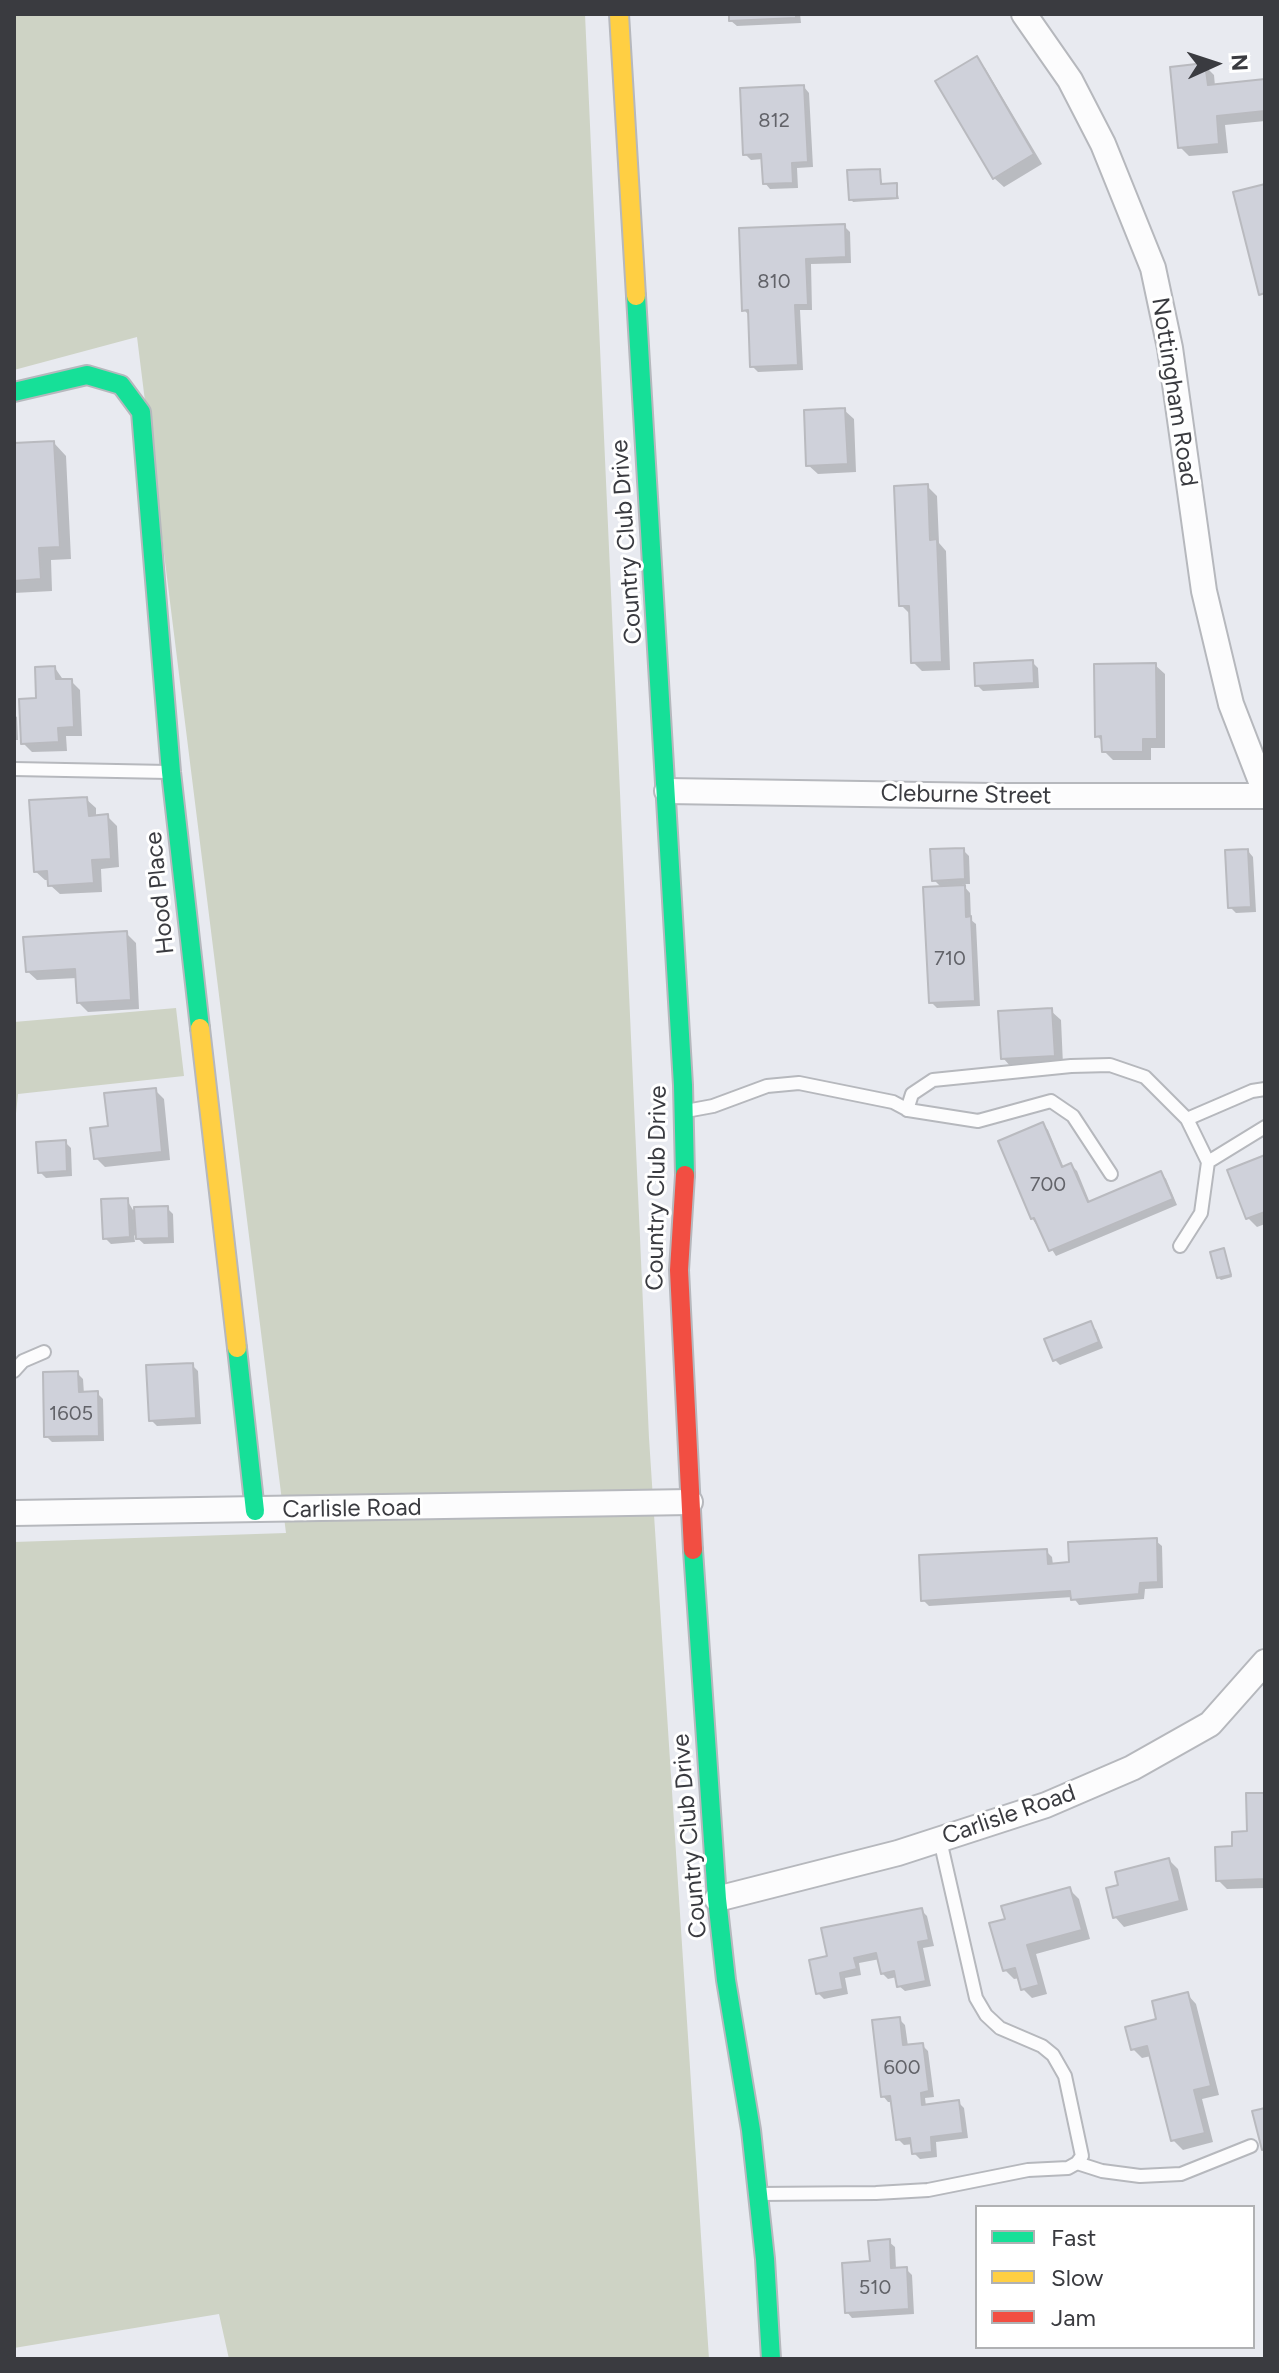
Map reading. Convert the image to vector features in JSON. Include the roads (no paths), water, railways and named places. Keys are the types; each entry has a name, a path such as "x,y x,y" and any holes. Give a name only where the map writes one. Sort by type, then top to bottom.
{"street":[{"name":"Country Club Drive","path":"619,14 667,791 683,1112 685,1168 679,1270 690,1502 717,1899 758,2194 771,2359"},
{"name":"Nottingham Road","path":"1024,14 1070,80 1103,144 1153,268 1170,348 1204,591 1231,704 1265,794"},
{"name":"Hood Place","path":"14,392 87,375 121,385 141,412 171,772 255,1511"},
{"name":"Cleburne Street","path":"667,791 992,796 1265,794"},
{"name":"Carlisle Road","path":"14,1513 690,1502"},
{"name":"Carlisle Road","path":"717,1899 940,1840 1046,1805 1132,1768 1210,1724 1265,1662"}],"lane":[{"path":"14,769 171,772"},
{"path":"907,1110 912,1094 933,1080 1110,1065 1145,1077 1187,1119 1208,1162 1201,1213 1180,1246"},
{"path":"683,1112 713,1106 767,1086 799,1083 893,1102 907,1110 978,1121 1051,1101 1073,1116 1111,1174"},
{"path":"1187,1119 1252,1091 1265,1089"},
{"path":"1208,1162 1265,1127"},
{"path":"14,1371 23,1361 44,1352"},
{"path":"758,2194 928,2190 1028,2170 1068,2168 1082,2156 1065,2076 1053,2055 1042,2046 1000,2028 986,2015 976,1998 940,1840"},
{"path":"1077,2163 1102,2171 1140,2176 1181,2174 1251,2146"}]}
